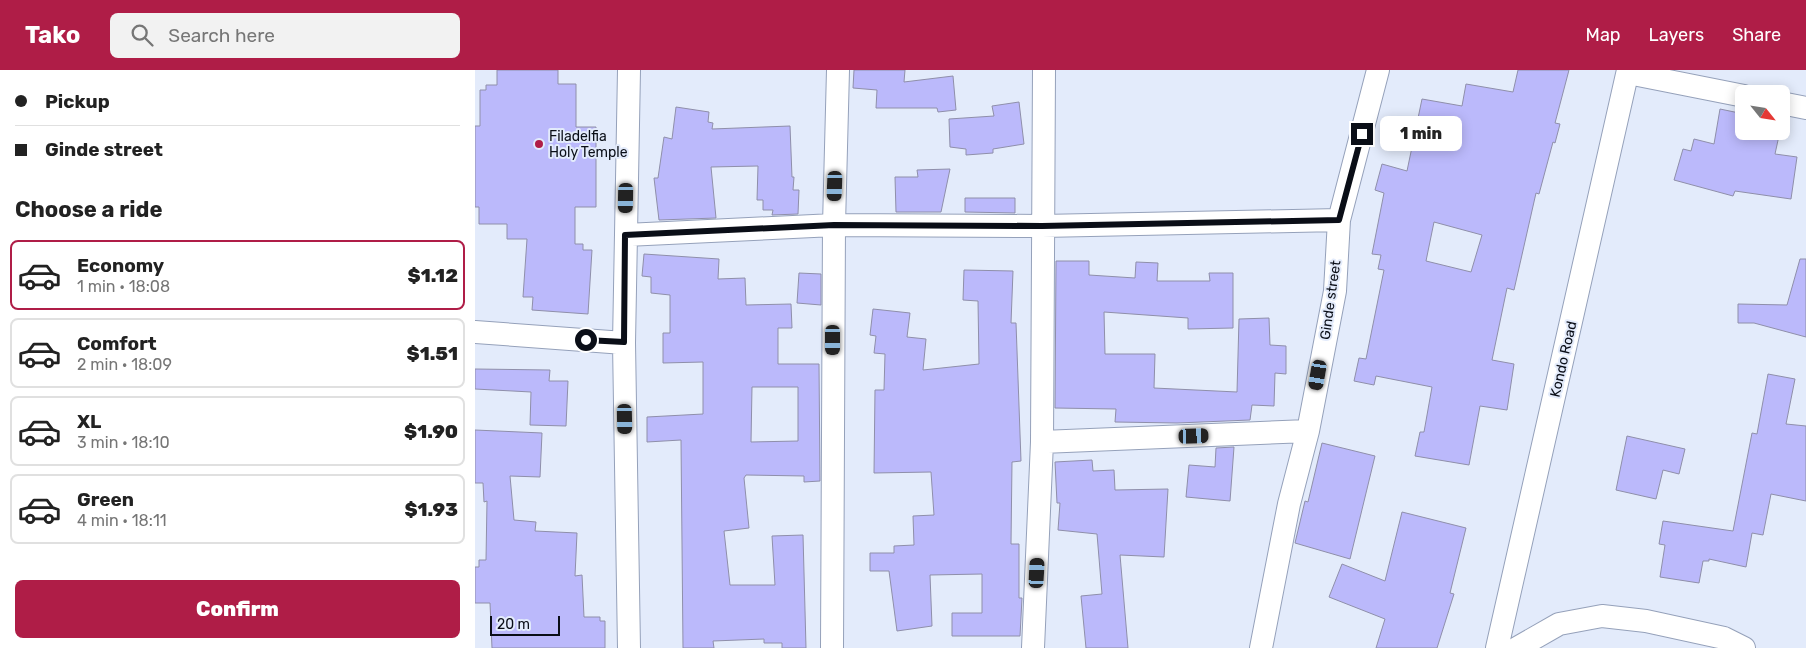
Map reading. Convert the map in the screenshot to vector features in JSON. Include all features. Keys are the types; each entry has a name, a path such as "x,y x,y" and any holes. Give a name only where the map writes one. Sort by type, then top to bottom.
{"street":[{"path":"629,70 624,342 629,648"},
{"path":"832,648 834,225 838,70"},
{"path":"1033,648 1042,442 1044,70"},
{"name":"Ginde street","path":"1261,648 1289,504 1308,431 1335,291 1339,220 1378,70"},
{"path":"1628,72 1735,94"},
{"name":"Kondo Road","path":"1497,648 1628,72"},
{"path":"1790,105 1806,108"},
{"path":"625,235 834,225 1042,226 1339,220"},
{"path":"475,332 624,342"},
{"path":"1042,442 1308,431"},
{"path":"1517,648 1559,624 1602,616 1645,621 1715,636 1744,648"}],"building":[{"path":"497,70 558,70 558,84 576,84 576,127 596,127 596,207 575,207 575,244 583,244 583,250 592,250 588,314 532,310 533,297 523,297 527,239 507,239 507,224 479,224 479,207 475,207 475,126 480,126 480,90 486,90 486,85 497,85"},
{"path":"854,70 905,70 904,82 953,76 956,110 938,112 937,108 876,108 877,90 853,88"},
{"path":"1518,70 1569,70 1555,123 1560,124 1555,143 1553,142 1539,194 1536,193 1514,290 1507,288 1492,360 1514,364 1507,410 1480,406 1469,465 1415,456 1420,432 1424,432 1432,387 1376,376 1374,385 1354,381 1359,358 1366,359 1384,270 1378,269 1381,255 1372,254 1384,193 1375,190 1382,164 1407,171 1422,99 1462,106 1466,84 1513,92","holes":["1434,222 1482,235 1471,272 1426,261"]},
{"path":"1019,102 1024,144 993,149 993,153 966,155 966,149 950,147 949,119 994,116 992,106"},
{"path":"676,107 709,112 708,122 713,123 712,129 790,126 792,177 794,177 793,190 799,190 798,214 772,215 773,210 763,210 763,200 757,200 758,166 711,167 716,218 659,220 654,178 658,178 664,137 672,139"},
{"path":"1720,109 1735,112 1735,140 1778,140 1775,154 1797,157 1791,199 1735,191 1733,196 1674,180 1683,149 1691,151 1694,139 1714,144"},
{"path":"950,169 941,212 896,212 895,177 918,177 917,170"},
{"path":"965,198 1015,198 1015,213 965,212"},
{"path":"644,254 719,259 718,279 745,278 746,305 791,304 792,328 778,328 778,364 819,364 820,481 804,482 804,476 746,475 744,478 749,528 724,531 730,585 775,585 772,536 803,535 806,648 782,648 782,643 764,643 764,639 713,641 714,648 683,648 681,440 647,442 647,417 703,414 703,362 663,363 663,333 670,333 670,295 651,293 651,277 642,276","holes":["752,387 798,387 798,441 751,442"]},
{"path":"1800,259 1806,259 1806,337 1754,323 1738,323 1738,304 1787,305"},
{"path":"1056,261 1089,261 1089,275 1135,278 1136,262 1158,263 1157,281 1210,281 1209,273 1233,273 1233,328 1188,329 1188,318 1104,312 1105,354 1155,354 1154,388 1237,392 1239,319 1269,318 1270,345 1286,346 1286,374 1275,373 1274,406 1252,405 1250,420 1177,423 1115,422 1116,409 1055,408"},
{"path":"964,270 1013,271 1011,323 1016,323 1021,461 1012,462 1011,544 1019,544 1019,598 1022,598 1020,636 952,636 952,613 982,613 982,574 930,575 932,626 897,631 889,571 870,571 870,553 894,553 894,546 914,545 913,516 934,515 931,472 874,473 875,390 884,390 885,354 874,353 876,336 870,335 873,309 910,313 907,337 926,339 923,370 979,364 978,301 963,300"},
{"path":"799,273 821,274 821,305 797,303"},
{"path":"475,369 550,370 549,381 568,381 566,426 530,425 531,392 475,389"},
{"path":"1768,374 1795,379 1786,424 1806,426 1806,501 1771,494 1763,535 1752,533 1746,567 1709,559 1709,561 1703,561 1699,583 1660,577 1665,545 1659,544 1663,521 1733,531 1752,433 1757,434"},
{"path":"475,430 542,433 540,477 510,476 514,520 536,522 535,531 577,533 575,576 582,575 584,617 600,617 600,621 605,621 605,648 492,648 490,603 475,603 475,567 479,567 479,560 486,560 487,501 484,502 483,483 475,483"},
{"path":"1627,436 1685,449 1679,474 1663,470 1656,499 1616,490"},
{"path":"1322,443 1375,456 1350,559 1295,543 1305,501 1308,502"},
{"path":"1234,447 1230,501 1186,497 1189,465 1215,467 1216,448"},
{"path":"1092,460 1093,471 1114,470 1115,490 1168,489 1164,557 1120,555 1128,648 1086,648 1081,596 1102,594 1097,534 1058,530 1060,503 1057,503 1055,462"},
{"path":"1402,512 1466,528 1450,593 1454,594 1437,648 1376,648 1385,619 1329,597 1342,564 1385,581"}],"place":[{"name":"Filadelfia Holy Temple","path":"539,144"}],"route":[{"path":"586,340 624,342 625,235 834,225 1042,226 1339,220 1362,134"}]}
